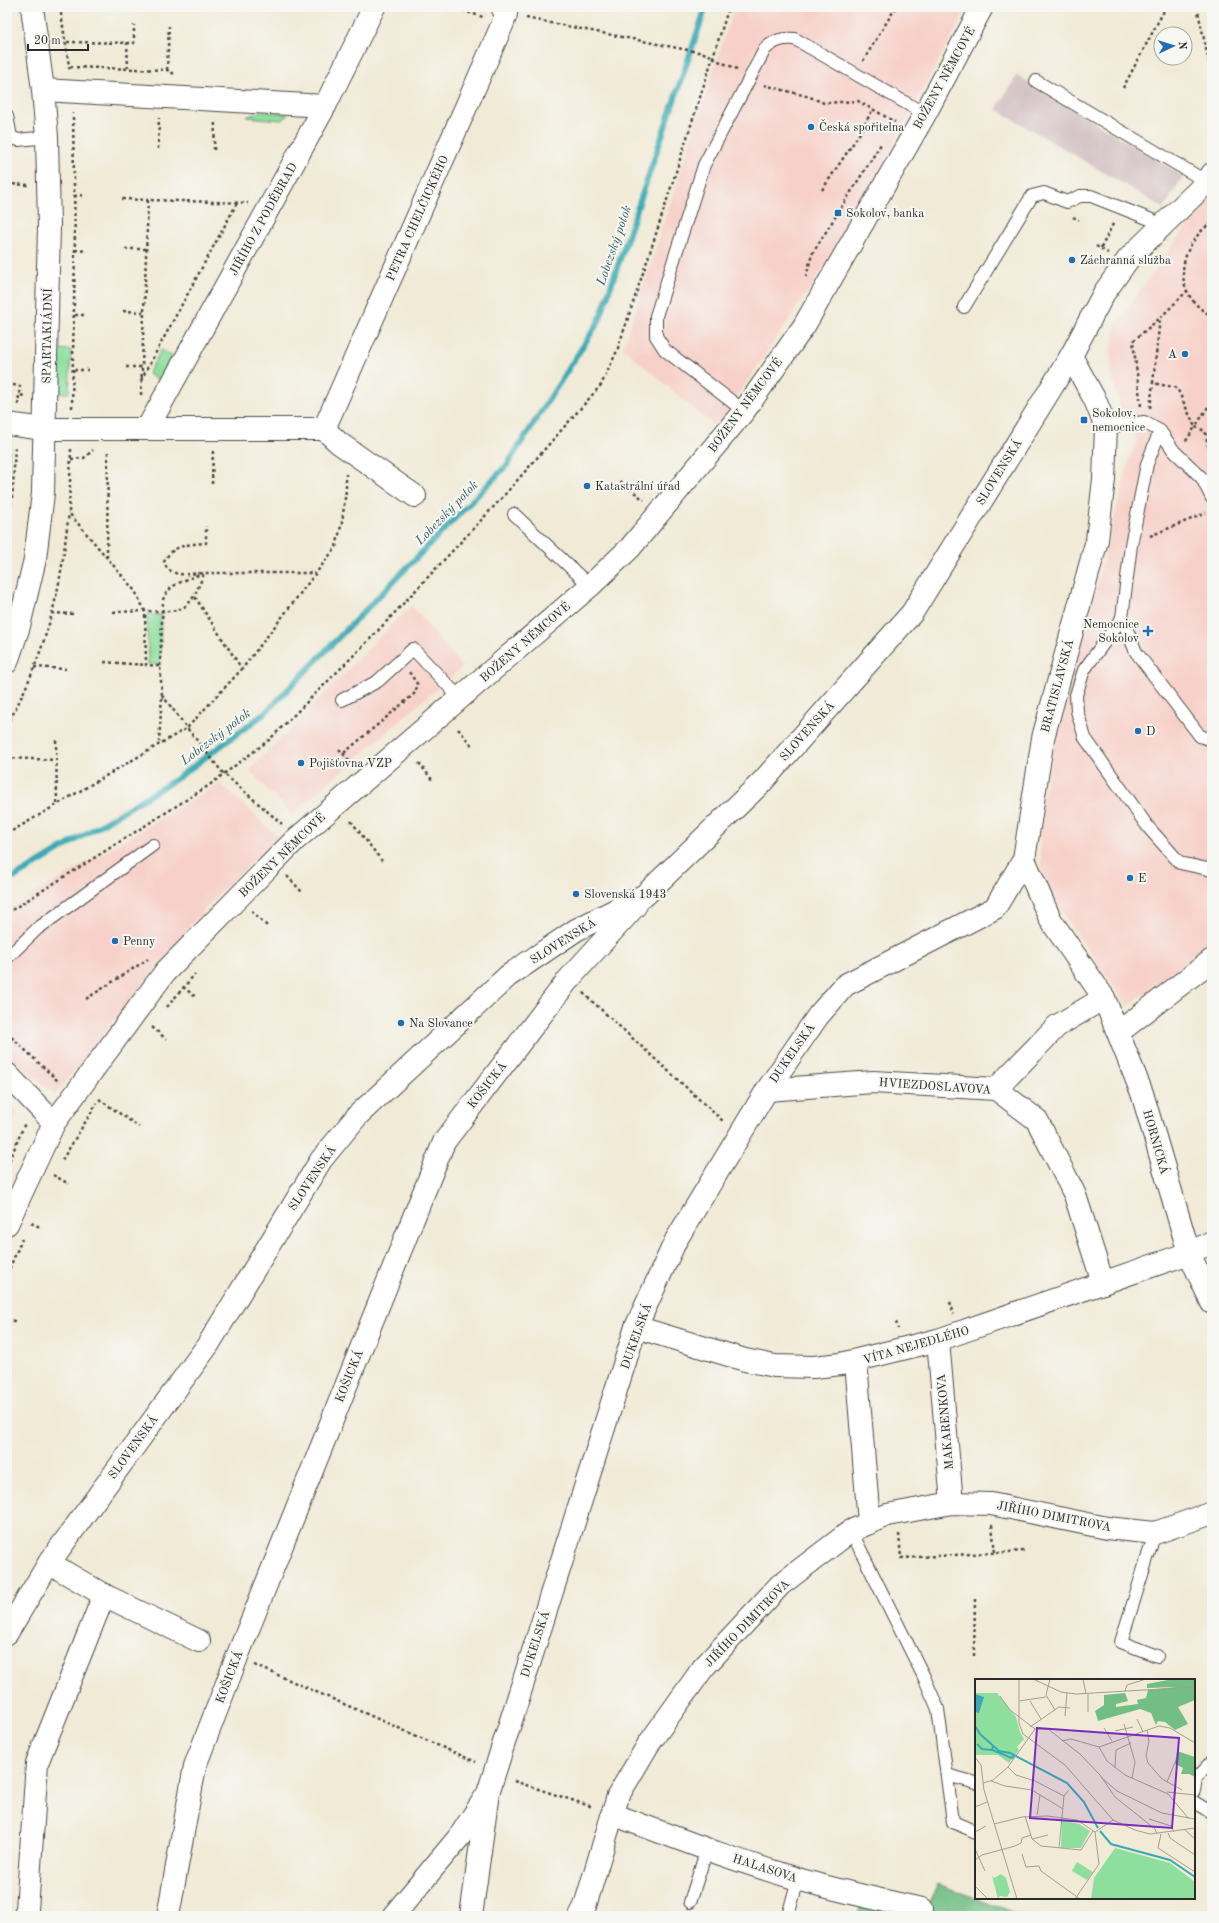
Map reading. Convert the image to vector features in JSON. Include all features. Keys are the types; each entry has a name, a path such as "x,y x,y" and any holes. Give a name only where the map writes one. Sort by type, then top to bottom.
{"street":[{"name":"SPARTAKIÁDNÍ","path":"7,662 19,626 35,560 43,493 50,225 47,137 43,90 32,7"},
{"name":"JIŘÍHO Z PODĚBRAD","path":"147,429 324,106 374,7"},
{"name":"BOŽENY NĚMCOVÉ","path":"19,1229 54,1123 165,972 294,840 590,586 630,548 744,411 804,326 916,108 982,7"},
{"name":"PETRA CHELČICKÉHO","path":"324,429 504,15"},
{"path":"43,90 324,106"},
{"name":"SLOVENSKÁ","path":"7,1633 49,1563 208,1345 321,1160 358,1115 508,976 576,930 645,895 762,782 912,613 1071,356 1104,293 1129,258 1210,178"},
{"name":"BRATISLAVSKÁ","path":"1024,859 1042,738 1097,540 1104,479 1106,427 1071,356"},
{"path":"12,424 44,429 324,429 339,443 414,496"},
{"name":"HORNICKÁ","path":"1024,859 1050,919 1104,998 1142,1093 1189,1254 1212,1303"},
{"name":"DUKELSKÁ","path":"393,1916 460,1836 488,1792 503,1775 636,1327 676,1240 767,1090 818,1016 845,985 995,908 1024,859"},
{"name":"KOŠICKÁ","path":"168,1916 195,1766 236,1657 444,1142 568,980 645,895"},
{"path":"1118,1032 1212,960"},
{"path":"996,1090 1057,1026 1104,998"},
{"path":"7,1074 54,1123"},
{"name":"HVIEZDOSLAVOVA","path":"767,1090 874,1082 996,1090 1037,1120 1075,1195 1103,1283"},
{"path":"1189,1254 1212,1242"},
{"name":"VÍTA NEJEDLÉHO","path":"636,1327 745,1360 775,1366 814,1368 856,1362 938,1340 1189,1254"},
{"name":"MAKARENKOVA","path":"938,1340 952,1503"},
{"path":"856,1362 860,1527"},
{"name":"JIŘÍHO DIMITROVA","path":"580,1916 585,1906 618,1796 648,1745 703,1668 780,1585 860,1527 896,1513 952,1503 991,1504 1107,1528 1155,1533 1212,1513"},
{"path":"49,1563 104,1595 199,1641"},
{"path":"24,1916 27,1910 37,1763 104,1595"},
{"path":"471,1916 488,1792"},
{"name":"HALASOVA","path":"612,1814 707,1849 798,1879 861,1896 922,1909"}],"lane":[{"path":"744,411 665,350 656,336 656,316 704,165 749,76 765,49 774,41 784,38 795,39 916,108"},
{"path":"1036,81 1210,178"},
{"path":"7,116 12,137 18,140 47,137"},
{"path":"964,307 1032,196 1044,193 1067,202 1080,196 1090,196 1152,220 1160,228"},
{"path":"1106,427 1144,422 1160,431 1174,451 1207,479 1212,498"},
{"path":"1160,431 1147,464 1130,545 1122,618 1136,652 1200,736 1212,740"},
{"path":"514,514 590,586"},
{"path":"1122,618 1084,670 1076,696 1077,711 1085,738 1148,827 1180,863 1212,870"},
{"path":"342,700 378,681 413,649 460,698"},
{"path":"7,958 37,929 153,845"},
{"path":"860,1527 938,1709 953,1822 975,1832"},
{"path":"1155,1533 1121,1642 1157,1656"},
{"path":"1195,1784 1196,1778 1212,1761"},
{"path":"947,1775 975,1783"},
{"path":"1195,1803 1212,1813"},
{"path":"690,1902 707,1849"},
{"path":"788,1916 798,1879"}],"path":[{"path":"451,7 504,15 674,46 708,54 728,64"},
{"path":"7,913 208,786 269,740 372,637 500,500 602,385 617,351 729,7"},
{"path":"862,63 896,7"},
{"path":"1124,88 1166,7"},
{"path":"1197,7 1212,76"},
{"path":"7,725 34,667 52,613 60,577 69,513 76,250 73,115 70,67 67,42 60,8"},
{"path":"67,42 134,43 134,25"},
{"path":"167,70 169,26"},
{"path":"127,42 128,68"},
{"path":"70,67 167,70 173,75 180,75"},
{"path":"749,76 765,86 810,97 824,103 858,101 895,122"},
{"path":"891,128 895,122 916,108"},
{"path":"822,190 858,136 873,109"},
{"path":"73,115 81,115"},
{"path":"151,118 167,119"},
{"path":"158,149 159,118"},
{"path":"207,120 222,121"},
{"path":"214,150 215,121"},
{"path":"805,281 812,254 885,139"},
{"path":"7,184 29,185"},
{"path":"74,196 85,196"},
{"path":"122,199 252,203"},
{"path":"141,401 145,249 148,200"},
{"path":"141,381 237,203"},
{"path":"1073,216 1079,220"},
{"path":"1100,248 1114,223 1114,217"},
{"path":"1212,222 1196,236 1186,251 1183,271 1187,291 1197,305 1212,316"},
{"path":"125,248 145,249"},
{"path":"76,250 87,251"},
{"path":"1160,318 1150,409 1141,409 1133,341 1160,318 1187,291"},
{"path":"123,311 143,312"},
{"path":"75,315 86,315"},
{"path":"126,367 141,367"},
{"path":"74,370 88,370"},
{"path":"1153,383 1177,388 1195,427 1204,431 1212,464"},
{"path":"7,540 14,488 12,424 19,395"},
{"path":"1174,451 1185,442 1208,407"},
{"path":"107,557 108,443"},
{"path":"212,484 213,446"},
{"path":"7,834 159,743 188,728 242,670 336,547 342,522 346,490 346,469"},
{"path":"620,481 644,500"},
{"path":"639,506 649,495"},
{"path":"1147,530 1146,538 1212,510"},
{"path":"69,513 135,591 145,611 146,665"},
{"path":"206,526 206,543 186,544 172,551 164,562 169,571 180,574 315,573"},
{"path":"113,612 163,612 175,611 184,608 195,597 204,573"},
{"path":"159,743 162,695 160,666 163,600 165,593 171,586 204,573"},
{"path":"195,597 242,670"},
{"path":"52,613 75,614"},
{"path":"344,753 418,689 417,681 400,661"},
{"path":"104,662 160,666"},
{"path":"34,667 66,669"},
{"path":"162,695 223,774 284,826 294,840"},
{"path":"458,729 473,747"},
{"path":"56,740 57,804"},
{"path":"339,749 354,766"},
{"path":"7,758 56,760"},
{"path":"419,763 433,780"},
{"path":"351,821 382,861"},
{"path":"287,876 303,892"},
{"path":"252,911 267,926"},
{"path":"568,980 739,1136"},
{"path":"165,1010 183,987 198,998"},
{"path":"148,1033 156,1021"},
{"path":"152,1027 166,1039"},
{"path":"7,1034 58,1081"},
{"path":"60,1162 104,1093"},
{"path":"99,1099 139,1127"},
{"path":"50,1182 57,1169"},
{"path":"53,1175 69,1184"},
{"path":"7,1274 19,1229 29,1222 33,1216"},
{"path":"29,1222 42,1228"},
{"path":"7,1317 17,1323"},
{"path":"991,1504 995,1553"},
{"path":"896,1513 902,1558 1025,1551"},
{"path":"974,1656 975,1599"},
{"path":"236,1657 503,1775 612,1814"},
{"path":"7,1719 12,1722"}],"shaded area":[{"path":"734,7 968,7 833,254 716,428 623,348"},
{"path":"1017,75 1183,176 1164,208 996,109"},
{"name":"Nemocnice Sokolov","path":"1212,192 1212,941 1128,1006 1041,883 1040,806 1130,457 1137,441 1120,406 1111,373 1111,349 1116,326 1146,282"},
{"path":"411,605 462,667 292,814 249,771"},
{"path":"220,783 279,838 220,892 189,927 55,1095 7,1053 7,910"},
{"path":"7,1100 18,1112 7,1142"}],"green space":[{"path":"261,111 287,114 287,116 281,120 246,117"},
{"path":"56,349 71,350 69,393 56,393"},
{"path":"161,350 174,357 160,381 148,374"},
{"path":"7,432 11,433 7,514"},
{"path":"147,614 161,615 160,665 148,664"},
{"path":"938,1884 1024,1916 925,1916"},
{"path":"862,1900 899,1916 858,1916"}],"waterway":[{"name":"Lobezský potok","path":"7,882 176,779 264,714 507,465 599,321 706,7"}],"place":[{"name":"Česká spořitelna","path":"811,127"},
{"name":"Sokolov, banka","path":"838,213"},
{"name":"Záchranná služba","path":"1072,260"},
{"name":"A","path":"1185,354"},
{"name":"Sokolov, nemocnice","path":"1084,420"},
{"name":"Katastrální úřad","path":"587,486"},
{"name":"Nemocnice Sokolov","path":"1148,631"},
{"name":"D","path":"1138,731"},
{"name":"Pojišťovna VZP","path":"301,763"},
{"name":"E","path":"1130,878"},
{"name":"Slovenská 1943","path":"576,894"},
{"name":"Penny","path":"115,941"},
{"name":"Na Slovance","path":"401,1023"}]}
